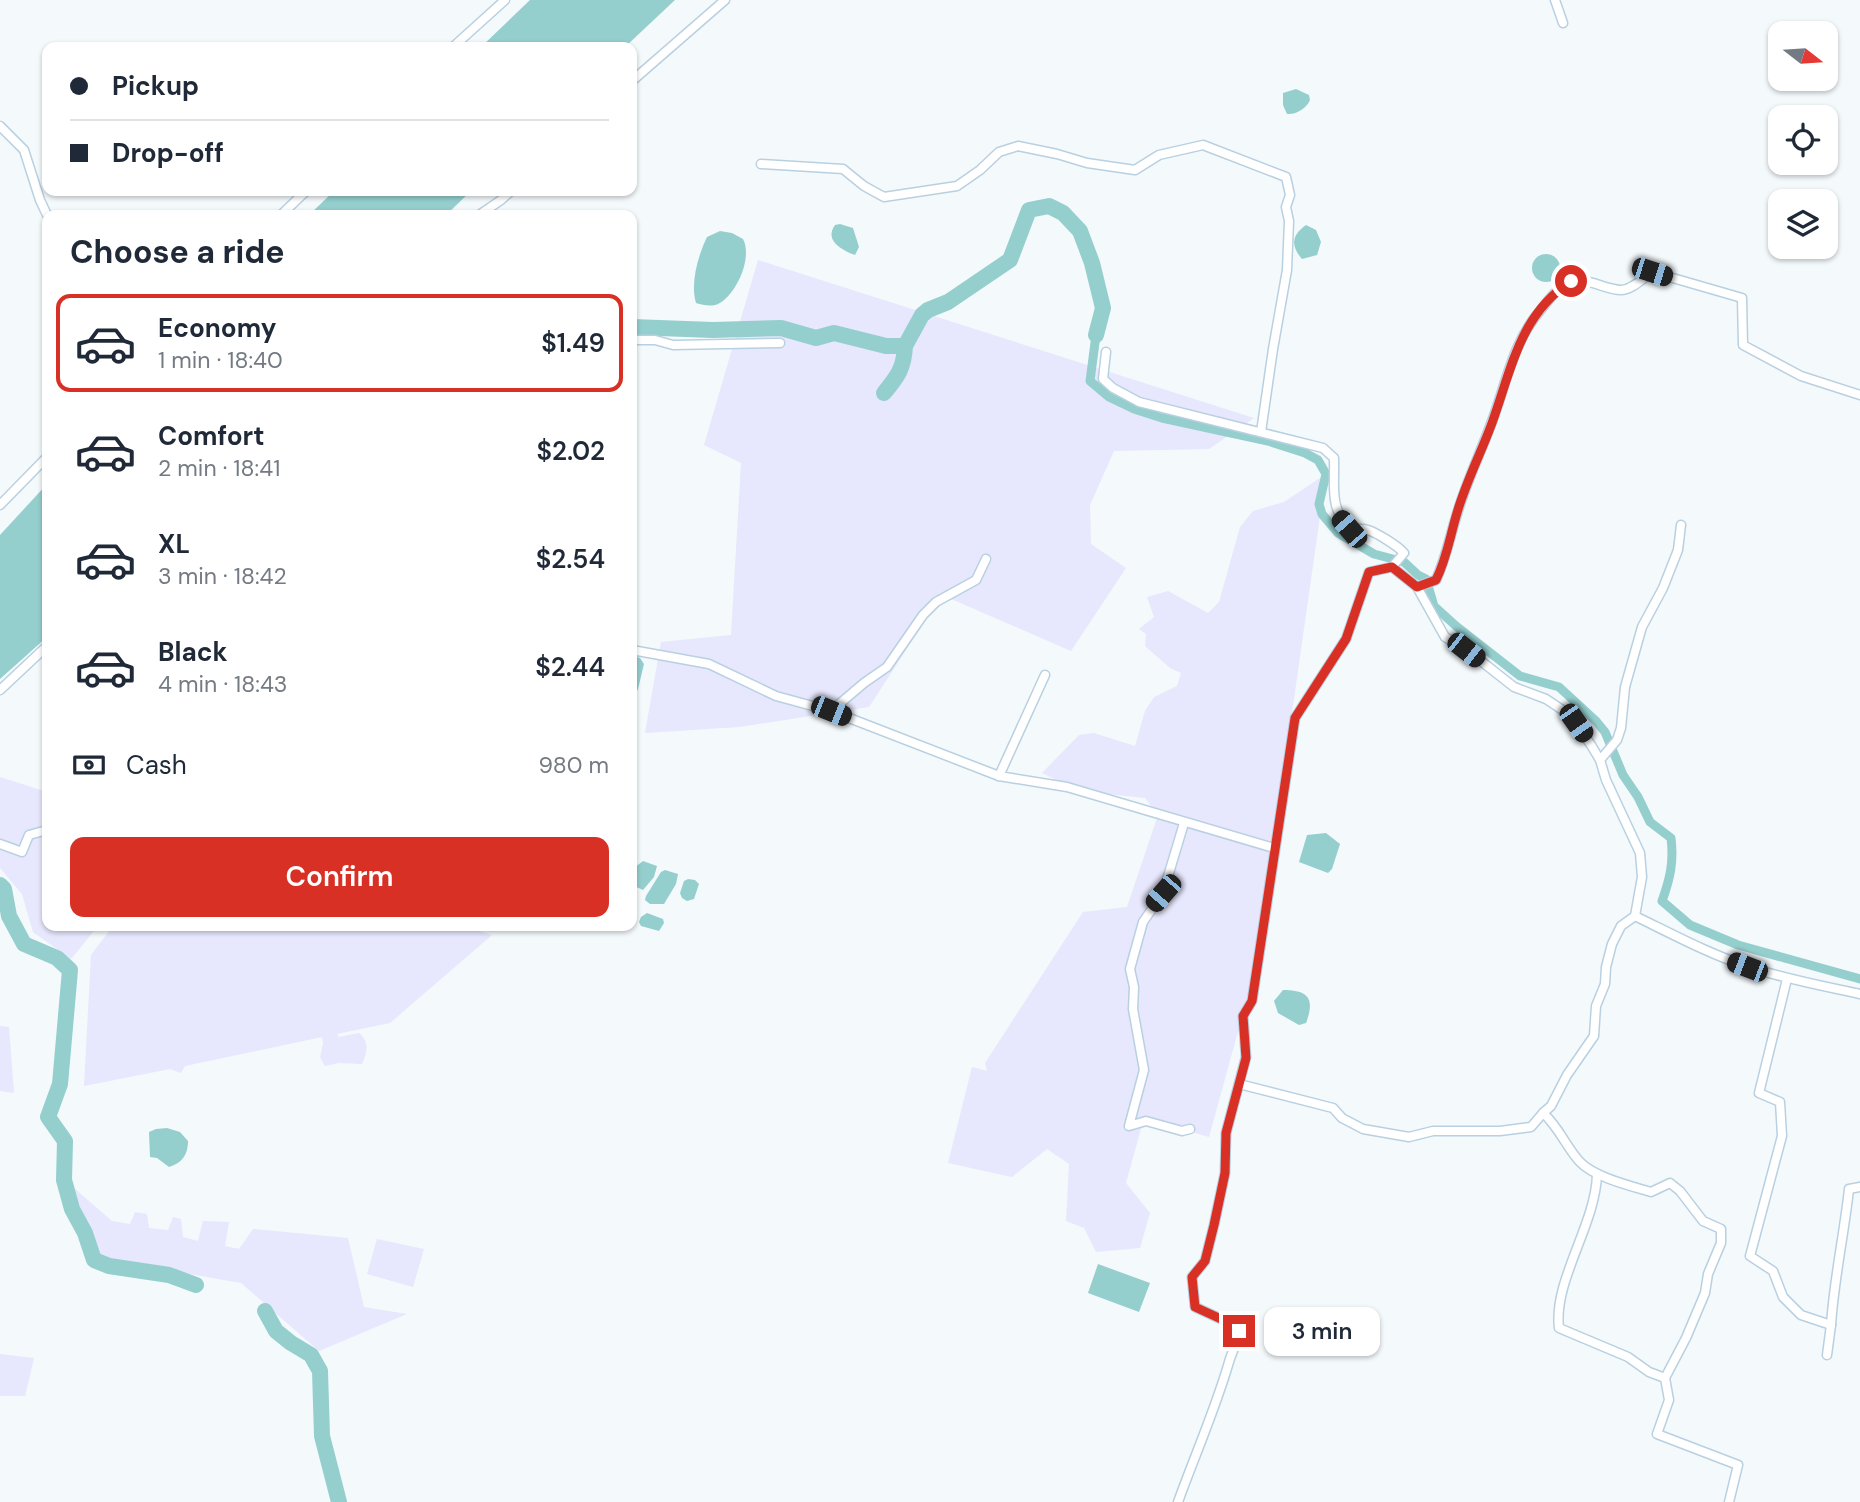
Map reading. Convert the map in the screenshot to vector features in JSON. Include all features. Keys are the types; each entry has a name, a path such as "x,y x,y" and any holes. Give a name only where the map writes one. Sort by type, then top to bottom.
{"street":[{"path":"459,42 505,0"},
{"path":"637,77 725,0"},
{"path":"1555,0 1563,23"},
{"path":"0,126 24,150 45,210"},
{"path":"761,164 842,169 884,197 957,186 999,152 1018,146 1087,163 1135,170 1159,155 1203,145 1286,177 1290,195 1286,207 1289,221 1287,270 1261,432"},
{"path":"286,210 301,196"},
{"path":"485,210 504,196"},
{"path":"1417,587 1436,580 1446,559 1457,512 1492,422 1510,364 1531,320 1551,295 1571,281 1621,290 1631,288 1652,272 1742,298 1743,345 1801,376 1860,395"},
{"path":"637,340 655,340 673,345 780,343"},
{"path":"1106,352 1103,379 1139,402 1323,448 1334,458 1335,509 1339,517 1349,529 1367,530 1396,544 1404,553 1392,567 1369,572 1346,639 1295,718 1252,1001 1243,1016 1246,1058 1226,1133 1225,1173 1205,1261 1192,1277 1195,1307 1234,1325 1239,1331 1239,1339 1178,1502"},
{"path":"0,505 42,462"},
{"path":"1602,758 1617,740 1621,728 1625,687 1642,627 1663,588 1678,550 1681,525"},
{"path":"831,711 887,667 923,615 936,602 976,580 986,559"},
{"path":"1239,1084 1333,1108 1342,1118 1363,1129 1398,1136 1409,1137 1433,1131 1500,1131 1531,1127 1551,1106 1567,1075 1594,1036 1596,1006 1605,984 1612,944 1621,926 1635,916 1642,877 1640,853 1606,780 1602,758 1570,715 1546,699 1514,687 1445,637 1417,587 1392,567"},
{"path":"0,690 42,651"},
{"path":"637,651 709,664 776,696 831,711 999,776 1067,787 1274,848"},
{"path":"999,776 1045,675"},
{"path":"1184,823 1163,893 1143,922 1130,970 1134,987 1133,1009 1144,1070 1129,1126 1146,1121 1182,1131 1190,1129"},
{"path":"0,844 22,852 30,835 42,831"},
{"path":"1635,916 1747,967 1787,979 1860,994"},
{"path":"1787,979 1759,1093 1780,1102 1782,1136 1750,1256 1773,1271 1783,1297 1801,1315 1831,1325"},
{"path":"1543,1113 1553,1122 1579,1162 1597,1174 1651,1192 1670,1183 1680,1191 1703,1221 1721,1229 1721,1243 1708,1274 1705,1293 1665,1378 1670,1401 1657,1434 1738,1465 1729,1502"},
{"path":"1597,1174 1597,1186 1559,1304 1559,1328 1628,1357 1649,1373 1665,1378"},
{"path":"1827,1355 1835,1278 1849,1189 1860,1186"}],"shaded area":[{"path":"758,260 1254,418 1209,449 1114,451 1090,505 1091,544 1126,568 1071,651 942,595 869,707 739,727 645,733 661,642 731,635 741,463 704,445"},
{"path":"1326,474 1256,966 1209,1137 1144,1118 1126,1183 1150,1213 1140,1248 1096,1252 1084,1228 1066,1221 1069,1164 1047,1149 1012,1177 948,1163 972,1067 987,1071 985,1063 1083,912 1127,907 1158,815 1145,798 1080,791 1042,773 1079,735 1094,733 1135,746 1145,711 1154,697 1177,686 1181,673 1170,668 1145,646 1146,634 1139,629 1154,617 1147,597 1168,591 1208,613 1219,602 1240,527 1253,511 1284,502"},
{"path":"0,777 42,790 42,931 94,931 71,959 33,932 22,894 0,868"},
{"path":"109,931 479,931 492,935 390,1023 337,1034 339,1037 359,1033 362,1036 366,1048 362,1064 339,1063 325,1066 320,1057 322,1037 185,1066 181,1073 170,1069 84,1086 91,955"},
{"path":"0,1026 9,1027 14,1093 0,1091"},
{"path":"67,1182 112,1221 130,1224 135,1212 147,1214 149,1228 168,1230 173,1217 181,1219 183,1237 198,1241 203,1221 229,1222 225,1246 239,1249 253,1229 348,1238 364,1307 407,1314 319,1351 241,1283 99,1258"},
{"path":"377,1239 424,1249 413,1287 367,1274"},
{"path":"0,1354 34,1358 25,1396 0,1396"}],"water":[{"path":"530,0 675,0 630,42 486,42"},
{"path":"1296,89 1309,95 1310,100 1301,110 1287,114 1283,105 1283,93"},
{"path":"329,196 466,196 451,210 314,210"},
{"path":"835,225 853,228 859,247 855,255 833,240 832,230"},
{"path":"1306,225 1316,230 1321,242 1317,255 1302,259 1294,241 1295,236"},
{"path":"720,231 743,239 746,256 741,275 731,293 718,304 710,306 696,303 694,278 701,253 707,237"},
{"path":"1546,254 1556,258 1560,268 1556,278 1546,282 1536,278 1532,268 1536,258"},
{"path":"42,489 42,641 0,679 0,535"},
{"path":"637,657 644,664 637,691"},
{"path":"1326,833 1340,844 1332,869 1328,873 1299,862 1307,835"},
{"path":"643,861 657,866 654,877 643,890 637,887 637,866"},
{"path":"665,870 678,874 676,884 664,904 650,904 645,900 646,896"},
{"path":"688,879 699,884 694,899 687,901 680,893 684,881"},
{"path":"647,913 663,919 664,923 659,931 641,926 641,917"},
{"path":"1283,990 1299,992 1308,998 1310,1008 1306,1023 1299,1025 1278,1013 1274,1001"},
{"path":"167,1128 180,1132 188,1141 183,1158 169,1167 157,1158 150,1157 149,1132"},
{"path":"1098,1264 1150,1283 1139,1312 1088,1293"}],"waterway":[{"path":"637,327 713,330 781,328 816,338 834,333 886,346 905,346 922,315 928,310 948,302 1010,260 1029,210 1049,206 1063,213 1080,231 1092,263 1103,308 1096,335"},
{"path":"1096,335 1090,381 1109,397 1162,418 1268,441 1318,460 1326,474 1319,504 1322,514 1338,533 1374,554 1404,562 1426,579 1434,606 1456,626 1520,676 1559,687 1596,721 1605,732 1623,775 1650,822 1671,838 1671,870 1662,901 1690,925 1738,945 1860,979"},
{"path":"884,393 899,371 905,346"},
{"path":"0,885 4,889 9,916 24,944 57,958 70,970 60,1084 48,1117 65,1141 64,1180 72,1209 85,1233 94,1260 109,1266 169,1275 196,1285"},
{"path":"265,1311 276,1331 311,1355 320,1371 322,1436 339,1502"}],"route":[{"path":"1239,1331 1234,1325 1195,1307 1192,1277 1205,1261 1225,1173 1226,1133 1246,1058 1243,1016 1248,1012 1252,1001 1255,966 1295,718 1346,639 1369,572 1392,567 1417,587 1436,580 1446,559 1457,512 1492,422 1510,364 1531,320 1551,295 1571,281"}]}
